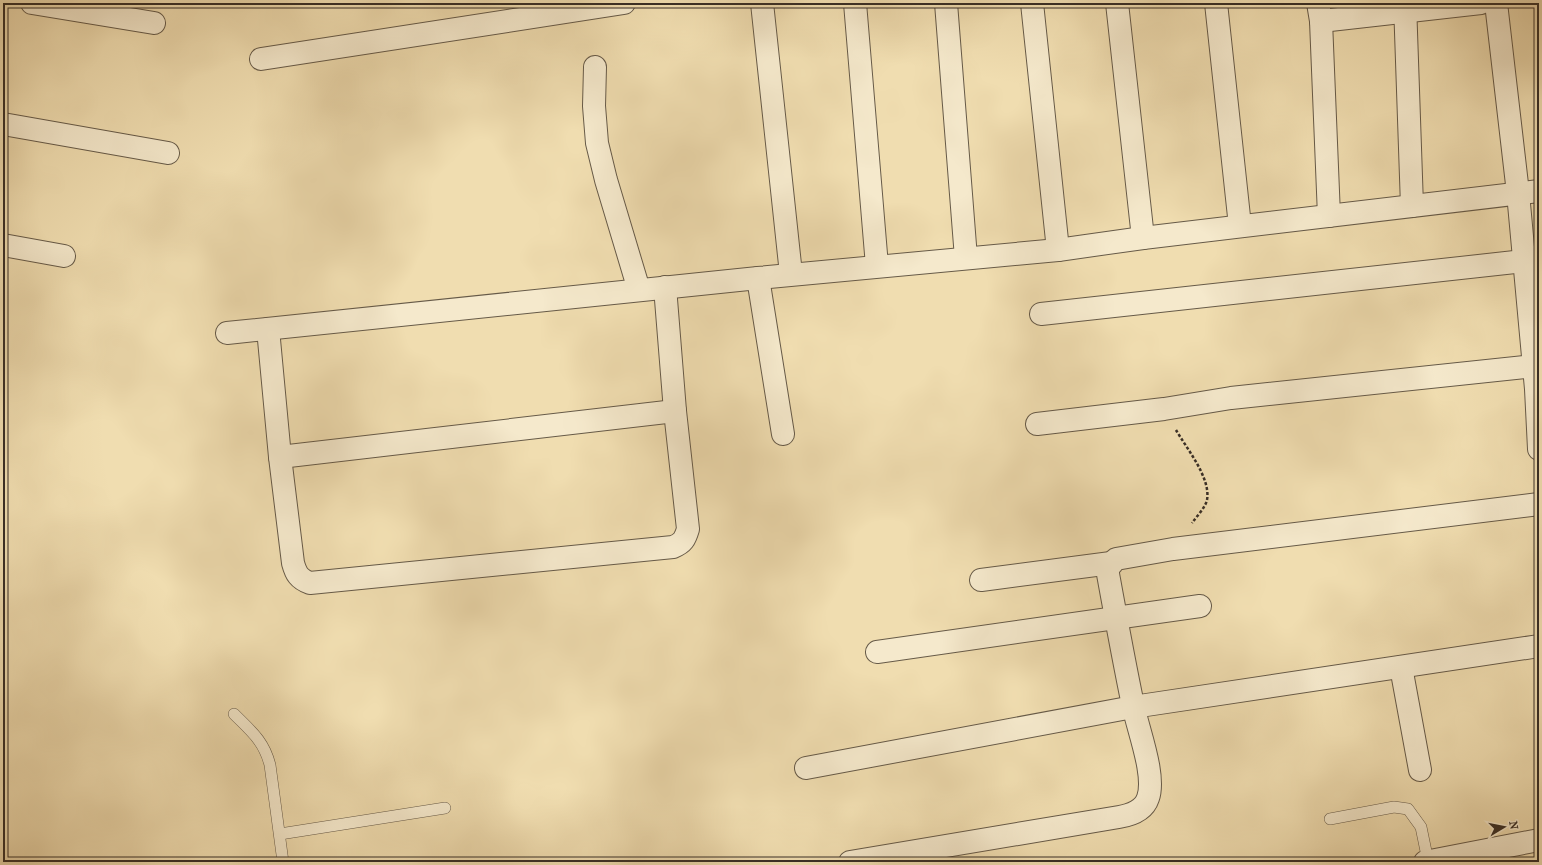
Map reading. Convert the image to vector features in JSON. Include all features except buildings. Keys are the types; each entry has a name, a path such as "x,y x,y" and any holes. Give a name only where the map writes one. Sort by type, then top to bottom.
{"street":[{"path":"32,3 154,23"},
{"path":"261,59 624,3"},
{"path":"762,3 791,274"},
{"path":"855,3 877,266"},
{"path":"946,3 966,258"},
{"path":"1032,3 1058,250"},
{"path":"1117,3 1143,238"},
{"path":"1216,3 1240,226"},
{"path":"1329,216 1319,12 1481,3"},
{"path":"1496,3 1529,192 1524,261 1534,366 1538,389 1539,449"},
{"path":"1405,7 1412,206"},
{"path":"595,67 594,106 597,143 606,180 639,290"},
{"path":"3,124 168,153"},
{"path":"227,333 791,274 1058,250 1240,226 1529,192"},
{"path":"3,245 64,256"},
{"path":"1041,314 1524,261"},
{"path":"758,278 783,434"},
{"path":"268,329 280,457 293,563 295,572 301,580 310,583 673,547 680,544 686,538 688,529 675,411 664,287"},
{"path":"1037,424 1164,409 1231,398 1534,366"},
{"path":"280,457 675,411"},
{"path":"850,862 1130,815 1142,808 1148,799 1150,775 1133,707 1108,574 1108,568 1116,559 1173,549 1539,504"},
{"path":"981,580 1111,563"},
{"path":"877,652 1200,606"},
{"path":"806,768 1133,707 1539,646"},
{"path":"1401,667 1420,770"},
{"path":"1426,862 1539,840"}],"lane":[{"path":"234,714 262,743 267,753 283,862"},
{"path":"1330,819 1394,807 1408,809 1421,827 1426,862"},
{"path":"280,834 445,808"}],"path":[{"path":"1164,409 1205,479 1207,490 1207,500 1203,509 1173,549"}]}
